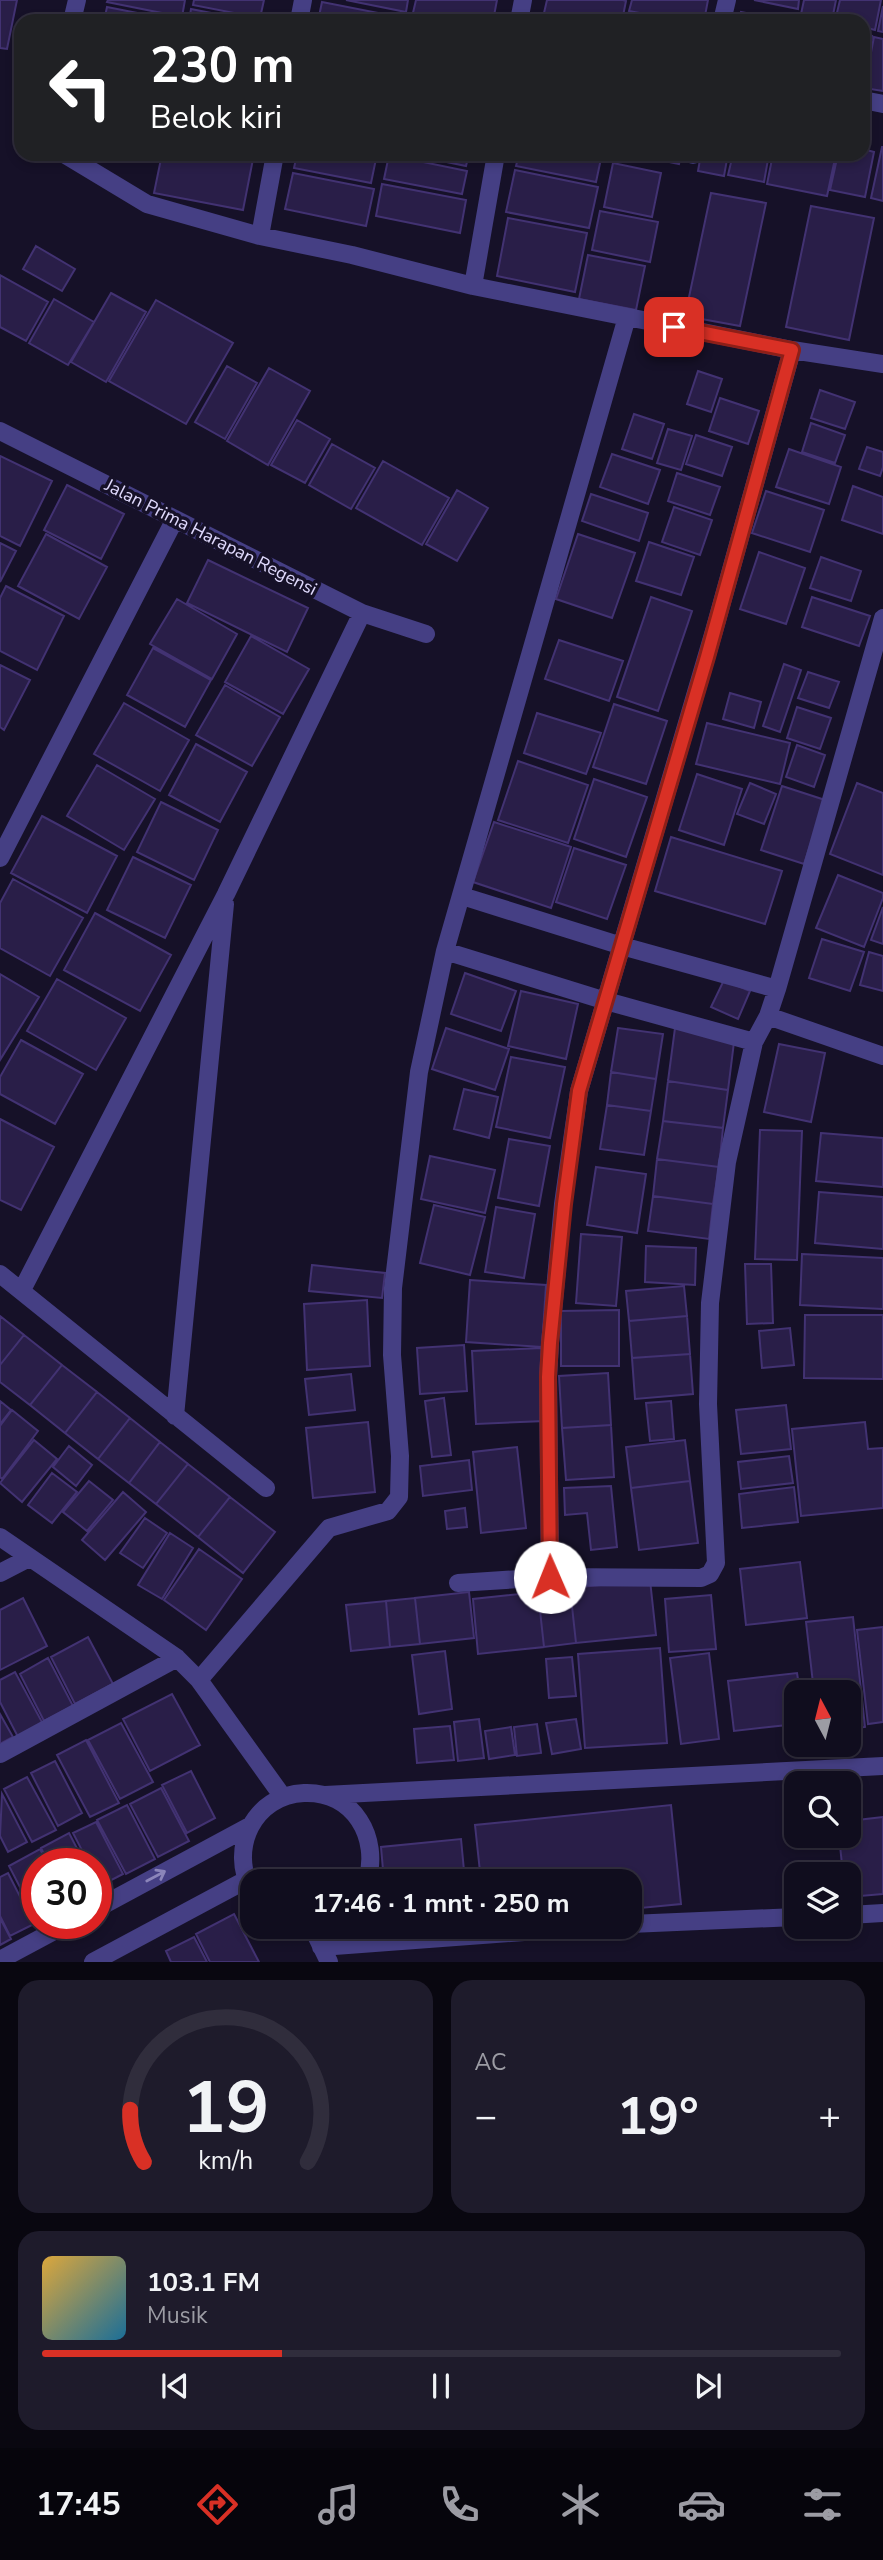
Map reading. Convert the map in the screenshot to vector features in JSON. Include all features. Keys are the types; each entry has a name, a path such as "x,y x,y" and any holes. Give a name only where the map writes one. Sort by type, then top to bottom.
{"street":[{"path":"76,161 147,204 260,236 352,255 473,286 792,350 883,364"},
{"path":"260,236 274,161"},
{"path":"473,286 495,161"},
{"path":"199,1680 329,1528 388,1511 399,1497 400,1456 392,1355 393,1288 419,1072 445,951 627,317"},
{"path":"550,1577 548,1377 561,1232 579,1091 718,617 792,350"},
{"name":"Jalan Prima Harapan Regensi","path":"0,431 362,613 426,634"},
{"path":"0,858 175,519"},
{"path":"22,1290 226,894 362,613"},
{"path":"458,1583 550,1577 701,1578 710,1574 716,1563 708,1404 710,1303 727,1162 754,1042 768,1016 777,989 883,618"},
{"path":"175,1416 226,894"},
{"path":"462,896 622,946 777,989"},
{"path":"445,951 606,1001 754,1042"},
{"path":"768,1016 883,1056"},
{"path":"0,1274 266,1488"},
{"path":"0,1536 177,1658 199,1680 283,1797"},
{"path":"0,1573 29,1558"},
{"path":"0,1754 177,1658"},
{"path":"244,1869 243,1843 250,1826 264,1809 283,1797 304,1793 325,1795 883,1766"},
{"path":"325,1795 344,1804 360,1820 370,1841 371,1869"},
{"path":"112,1900 250,1826"},
{"path":"93,1962 240,1890"},
{"path":"861,1914 883,1913"},
{"path":"642,1923 784,1918"},
{"path":"0,1960 39,1939"},
{"path":"325,1954 473,1939"}],"building":[{"path":"0,0 17,0 7,49 0,48"},
{"path":"185,0 183,14 167,14 107,2"},
{"path":"194,0 264,0 261,14 239,14 193,5"},
{"path":"346,0 408,0 406,12"},
{"path":"416,0 497,0 494,14 413,14"},
{"path":"547,0 626,1 623,14 544,13"},
{"path":"632,0 708,0 705,14 645,14 629,11"},
{"path":"754,0 799,0 798,9"},
{"path":"804,0 836,0 833,14 801,14"},
{"path":"840,0 881,0 875,30 870,29 870,14 837,14"},
{"path":"322,2 384,14 319,14"},
{"path":"883,6 883,32 878,31"},
{"path":"107,7 142,14 106,14"},
{"path":"191,9 216,14 190,14"},
{"path":"874,37 883,39 883,91 870,89 870,57"},
{"path":"883,147 883,201 871,198"},
{"path":"870,151 874,152 865,197 830,190 836,161 870,161"},
{"path":"161,161 253,161 243,210 154,193"},
{"path":"296,161 376,161 371,183 294,168"},
{"path":"388,161 418,161 467,171 462,194 384,179"},
{"path":"442,161 467,161 466,166"},
{"path":"517,161 600,161 596,182 516,166"},
{"path":"700,161 727,161 724,176 698,171"},
{"path":"731,161 768,161 764,182 728,175"},
{"path":"772,161 834,161 827,196 767,184"},
{"path":"613,163 661,173 652,217 604,207"},
{"path":"515,170 598,187 589,228 506,212"},
{"path":"293,173 374,189 366,226 285,209"},
{"path":"382,184 466,200 460,233 376,216"},
{"path":"711,193 766,203 740,326 685,316"},
{"path":"811,206 874,218 849,340 786,327"},
{"path":"600,211 658,222 650,262 592,250"},
{"path":"508,218 587,233 575,292 497,276"},
{"path":"36,246 75,269 62,291 23,269"},
{"path":"588,255 645,266 636,310 579,299"},
{"path":"0,275 48,302 26,341 0,327"},
{"path":"111,293 146,312 106,382 71,362"},
{"path":"54,299 94,322 68,365 29,343"},
{"path":"156,300 233,343 186,424 109,381"},
{"path":"227,366 257,383 225,439 195,422"},
{"path":"269,368 310,391 268,465 227,441"},
{"path":"698,371 722,379 711,412 687,404"},
{"path":"820,390 855,402 845,429 811,418"},
{"path":"720,398 759,411 748,444 709,431"},
{"path":"634,414 664,424 652,459 622,449"},
{"path":"297,420 330,439 305,483 271,465"},
{"path":"811,423 845,435 835,463 802,452"},
{"path":"668,429 692,436 681,470 657,463"},
{"path":"696,435 732,447 722,476 686,464"},
{"path":"332,444 375,468 351,509 309,485"},
{"path":"867,447 883,452 880,476 859,469"},
{"path":"789,449 841,467 829,504 776,487"},
{"path":"612,454 660,470 648,504 600,487"},
{"path":"0,456 52,481 20,546 0,536"},
{"path":"383,461 449,498 422,545 356,508"},
{"path":"677,473 720,487 710,515 668,501"},
{"path":"67,485 124,514 101,559 44,530"},
{"path":"853,486 883,497 883,534 842,520"},
{"path":"457,490 488,508 457,561 426,544"},
{"path":"766,491 824,510 810,552 752,533"},
{"path":"591,494 648,513 639,541 582,521"},
{"path":"674,507 712,520 700,555 662,542"},
{"path":"46,534 107,567 79,619 18,586"},
{"path":"578,534 635,553 612,618 556,599"},
{"path":"649,542 694,557 681,595 636,581"},
{"path":"0,543 16,551 0,582"},
{"path":"759,552 805,568 786,624 740,609"},
{"path":"821,557 861,571 851,601 810,588"},
{"path":"208,560 308,608 287,652 187,603"},
{"path":"6,586 64,616 37,670 0,651 0,598"},
{"path":"651,597 692,611 658,711 617,697"},
{"path":"812,597 870,616 859,646 802,627"},
{"path":"177,599 237,634 212,679 150,644"},
{"path":"251,636 309,669 283,714 225,682"},
{"path":"559,640 623,661 609,701 545,679"},
{"path":"153,648 211,680 185,727 127,695"},
{"path":"784,664 801,670 780,732 763,726"},
{"path":"0,665 30,680 4,730 0,727"},
{"path":"808,672 839,682 829,708 798,698"},
{"path":"225,685 280,717 252,766 196,735"},
{"path":"730,693 761,702 754,728 723,719"},
{"path":"124,703 189,740 160,791 94,754"},
{"path":"614,704 667,721 646,784 593,767"},
{"path":"797,707 831,718 820,749 787,738"},
{"path":"537,713 601,733 586,774 524,753"},
{"path":"707,723 790,743 780,784 696,764"},
{"path":"196,744 247,772 220,822 169,795"},
{"path":"797,745 825,755 814,787 786,777"},
{"path":"518,761 588,785 568,843 498,820"},
{"path":"97,765 155,799 124,850 67,816"},
{"path":"697,774 742,789 724,845 679,830"},
{"path":"594,779 647,797 626,857 574,839"},
{"path":"750,783 776,794 764,824 737,814"},
{"path":"857,783 883,793 883,875 830,854"},
{"path":"782,786 825,800 804,864 761,850"},
{"path":"161,802 218,830 194,880 137,852"},
{"path":"42,816 117,856 87,913 11,873"},
{"path":"494,822 571,847 551,908 473,882"},
{"path":"671,837 782,871 765,924 655,891"},
{"path":"574,848 626,865 607,919 556,902"},
{"path":"133,857 191,885 165,938 107,910"},
{"path":"838,875 883,893 864,947 816,928"},
{"path":"13,879 83,918 50,976 0,948 0,903"},
{"path":"883,907 883,944 871,940"},
{"path":"95,913 171,955 140,1011 64,970"},
{"path":"822,939 864,952 850,991 809,978"},
{"path":"869,952 883,956 883,991 860,985"},
{"path":"465,973 516,991 501,1031 451,1014"},
{"path":"0,974 39,997 0,1060"},
{"path":"57,979 126,1018 96,1070 27,1031"},
{"path":"724,980 750,991 738,1019 711,1007"},
{"path":"521,991 578,1004 566,1059 508,1046"},
{"path":"446,1028 509,1049 495,1090 432,1069"},
{"path":"618,1028 663,1034 656,1079 611,1072"},
{"path":"675,1028 734,1042 728,1090 668,1081"},
{"path":"21,1040 83,1074 55,1124 0,1094 0,1077"},
{"path":"779,1044 825,1053 811,1122 764,1112"},
{"path":"511,1057 565,1067 550,1138 496,1127"},
{"path":"611,1072 656,1079 651,1111 607,1105"},
{"path":"668,1081 728,1090 723,1128 663,1121"},
{"path":"464,1089 498,1097 489,1138 454,1129"},
{"path":"607,1105 651,1111 644,1155 600,1149"},
{"path":"0,1119 54,1147 21,1210 0,1200"},
{"path":"663,1121 723,1128 719,1167 657,1159"},
{"path":"760,1130 802,1131 797,1260 755,1259"},
{"path":"821,1133 883,1138 883,1187 816,1181"},
{"path":"509,1139 550,1146 539,1206 498,1198"},
{"path":"430,1156 495,1170 485,1213 421,1199"},
{"path":"657,1159 719,1167 713,1204 653,1196"},
{"path":"596,1167 646,1174 637,1233 587,1225"},
{"path":"819,1192 883,1197 883,1249 815,1243"},
{"path":"653,1196 713,1204 709,1239 648,1231"},
{"path":"434,1205 485,1217 470,1275 420,1263"},
{"path":"496,1207 535,1214 524,1278 485,1272"},
{"path":"581,1234 622,1237 616,1306 576,1303"},
{"path":"646,1246 696,1248 695,1285 645,1282"},
{"path":"802,1254 883,1258 883,1309 800,1305"},
{"path":"745,1264 771,1264 773,1323 747,1324"},
{"path":"312,1265 385,1273 382,1298 309,1291"},
{"path":"470,1280 546,1285 542,1347 466,1342"},
{"path":"684,1286 687,1316 629,1321 626,1291"},
{"path":"367,1300 370,1366 307,1370 304,1304"},
{"path":"619,1310 619,1366 561,1366 561,1311"},
{"path":"805,1315 883,1315 883,1379 804,1378"},
{"path":"0,1316 24,1335 0,1365"},
{"path":"687,1316 690,1354 632,1358 629,1321"},
{"path":"790,1328 794,1365 762,1368 759,1331"},
{"path":"24,1335 62,1365 30,1405 0,1382 0,1365"},
{"path":"464,1345 467,1391 420,1394 417,1348"},
{"path":"542,1348 545,1421 476,1424 472,1351"},
{"path":"690,1354 693,1394 635,1399 632,1358"},
{"path":"62,1365 97,1392 65,1433 30,1405"},
{"path":"608,1373 611,1425 562,1428 559,1376"},
{"path":"351,1374 355,1410 309,1415 305,1379"},
{"path":"97,1392 130,1418 98,1459 65,1433"},
{"path":"444,1398 451,1455 432,1457 425,1401"},
{"path":"0,1401 11,1410 0,1424"},
{"path":"671,1401 674,1439 650,1441 646,1403"},
{"path":"786,1405 791,1449 741,1454 736,1410"},
{"path":"12,1410 38,1431 2,1479 0,1426"},
{"path":"130,1418 160,1442 129,1483 98,1459"},
{"path":"368,1422 375,1492 313,1498 306,1428"},
{"path":"865,1422 868,1449 883,1448 883,1508 801,1516 792,1429"},
{"path":"611,1425 614,1477 566,1480 562,1428"},
{"path":"34,1440 57,1459 22,1502 0,1483"},
{"path":"685,1440 690,1481 631,1488 626,1447"},
{"path":"160,1442 188,1464 156,1504 129,1483"},
{"path":"69,1446 92,1465 76,1486 53,1467"},
{"path":"517,1447 526,1528 481,1533 473,1452"},
{"path":"789,1456 793,1483 741,1489 738,1462"},
{"path":"469,1460 472,1490 423,1496 420,1466"},
{"path":"188,1464 230,1497 198,1537 156,1504"},
{"path":"52,1473 77,1492 52,1523 28,1505"},
{"path":"89,1481 113,1500 87,1531 63,1512"},
{"path":"690,1481 698,1543 639,1550 631,1488"},
{"path":"611,1486 617,1547 591,1550 587,1513 565,1515 564,1488"},
{"path":"794,1487 798,1522 742,1528 739,1494"},
{"path":"123,1492 146,1512 105,1560 82,1540"},
{"path":"230,1497 275,1532 243,1573 198,1537"},
{"path":"465,1508 467,1527 447,1529 445,1511"},
{"path":"145,1518 167,1533 143,1568 120,1553"},
{"path":"170,1533 193,1548 162,1599 138,1585"},
{"path":"199,1549 242,1579 206,1630 164,1600"},
{"path":"800,1562 807,1618 746,1625 740,1569"},
{"path":"650,1580 656,1635 576,1643 570,1588"},
{"path":"570,1588 576,1643 544,1647 538,1592"},
{"path":"469,1592 474,1638 420,1644 415,1598"},
{"path":"538,1592 544,1647 478,1654 473,1599"},
{"path":"711,1595 716,1649 669,1652 665,1599"},
{"path":"23,1598 47,1646 0,1670 0,1610"},
{"path":"415,1598 420,1644 390,1647 386,1601"},
{"path":"386,1601 390,1647 351,1651 346,1605"},
{"path":"853,1617 860,1680 813,1680 806,1622"},
{"path":"883,1627 883,1722 868,1724 857,1630"},
{"path":"88,1637 113,1684 75,1704 51,1657"},
{"path":"660,1648 667,1743 585,1748 578,1654"},
{"path":"445,1651 452,1709 419,1714 412,1655"},
{"path":"709,1653 719,1739 681,1744 670,1658"},
{"path":"572,1657 576,1696 549,1698 546,1659"},
{"path":"48,1658 73,1706 44,1721 20,1674"},
{"path":"15,1672 43,1724 18,1737 0,1702 0,1680"},
{"path":"797,1673 798,1680 784,1680 784,1725 734,1731 728,1681"},
{"path":"861,1690 865,1727 861,1728"},
{"path":"172,1694 200,1745 150,1771 123,1719"},
{"path":"0,1714 13,1737 0,1744"},
{"path":"479,1719 484,1758 458,1761 454,1722"},
{"path":"576,1719 581,1749 552,1754 546,1723"},
{"path":"121,1723 153,1782 120,1799 88,1740"},
{"path":"537,1724 541,1753 517,1756 514,1727"},
{"path":"450,1726 454,1760 417,1763 414,1729"},
{"path":"511,1727 515,1755 489,1759 485,1731"},
{"path":"86,1740 119,1803 90,1817 57,1755"},
{"path":"55,1761 82,1813 58,1826 31,1773"},
{"path":"191,1771 215,1818 187,1833 162,1785"},
{"path":"27,1777 56,1830 32,1842 4,1789"},
{"path":"161,1788 189,1841 158,1857 130,1804"},
{"path":"2,1794 27,1842 8,1852 0,1836"},
{"path":"127,1805 155,1859 126,1874 97,1820"},
{"path":"671,1805 681,1904 642,1908 642,1869 480,1869 475,1825"},
{"path":"883,1817 883,1894 861,1896 861,1862 842,1862 840,1848 861,1848 861,1820"},
{"path":"96,1822 110,1848 81,1848 73,1833"},
{"path":"69,1833 77,1848 41,1848"},
{"path":"461,1839 464,1869 383,1869 381,1847"},
{"path":"112,1853 123,1874 112,1880"},
{"path":"21,1859 21,1889 9,1866"},
{"path":"8,1873 21,1898 21,1930 10,1936 0,1916 0,1877"},
{"path":"234,1914 240,1926 240,1939 247,1939 259,1962 210,1962 196,1934"},
{"path":"0,1918 11,1939 0,1945"},
{"path":"194,1937 207,1962 171,1962 166,1951"}],"route":[{"path":"550,1577 550,1343 579,1091 707,657 792,350 674,327"}]}
